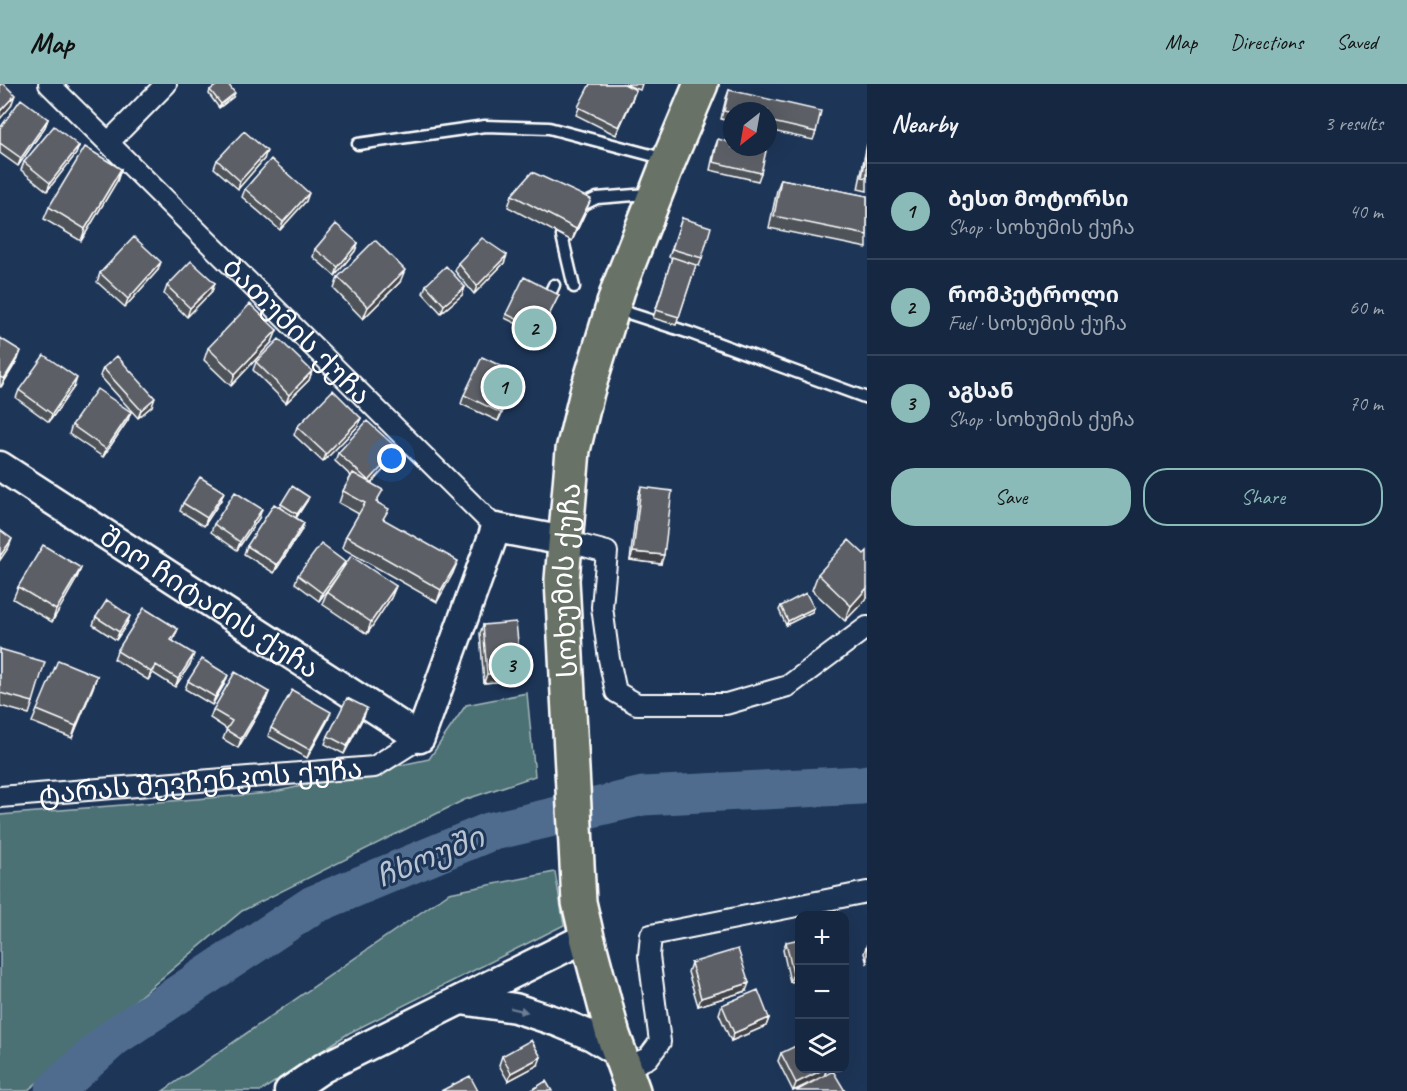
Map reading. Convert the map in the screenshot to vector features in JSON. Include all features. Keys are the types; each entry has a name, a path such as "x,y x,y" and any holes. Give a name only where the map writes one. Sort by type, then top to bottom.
{"highway":[{"name":"სოხუმის ქუჩა","path":"626,1071 613,1035 579,902 561,580 573,450 587,392 618,290 701,84"}],"street":[{"name":"ბათუმის ქუჩა","path":"49,84 496,528"},
{"path":"109,142 166,84"},
{"name":"შიო ჩიტაძის ქუჩა","path":"0,466 420,738"},
{"path":"420,738 496,528 607,552 602,607 609,659 616,692 637,704 726,704 788,686 867,627"},
{"name":"ტარას შევჩენკოს ქუჩა","path":"0,797 374,767 420,738"},
{"path":"461,1000 515,1008 592,1036 626,1071 648,1058 660,1042 649,956 651,935 867,892"},
{"path":"289,1091 323,1068 587,937"}],"lane":[{"path":"358,144 485,126 549,128 669,160"},
{"path":"578,207 597,198 647,194"},
{"path":"562,236 574,287"},
{"path":"526,339 554,285"},
{"path":"613,308 690,333 867,398"}],"green space":[{"path":"527,693 535,776 464,800 242,911 27,1091 0,1091 0,815 269,793 429,759 466,705"},
{"path":"555,872 564,925 349,1033 261,1091 163,1091 449,893"}],"building":[{"path":"0,84 4,84 15,95 0,111"},
{"path":"219,84 228,84 235,93 221,104 210,90"},
{"path":"590,84 624,84 636,90 619,127 578,107"},
{"path":"729,90 821,111 816,132 777,123 777,102 726,102"},
{"path":"21,99 48,119 21,158 0,143 0,128"},
{"path":"54,126 79,146 50,183 24,162"},
{"path":"244,131 267,151 240,181 217,160"},
{"path":"718,139 723,140 723,156 765,156 761,173 713,162"},
{"path":"85,147 121,169 85,229 49,207"},
{"path":"867,152 867,178 862,177"},
{"path":"271,159 309,193 283,222 245,189"},
{"path":"532,172 591,199 576,229 512,195"},
{"path":"781,179 867,196 867,235 774,216"},
{"path":"682,218 711,227 702,258 672,249"},
{"path":"336,224 358,243 338,267 315,249"},
{"path":"134,237 161,262 128,299 100,273"},
{"path":"482,238 507,255 477,286 458,263"},
{"path":"375,240 405,270 368,307 338,277"},
{"path":"672,257 696,265 679,317 656,310"},
{"path":"191,261 215,283 190,308 167,286"},
{"path":"446,266 465,287 444,305 426,285"},
{"path":"524,277 559,295 541,331 506,314"},
{"path":"250,304 277,330 235,374 208,348"},
{"path":"0,338 21,351 4,379 0,377"},
{"path":"279,339 312,371 289,395 256,362"},
{"path":"44,355 77,378 52,414 19,390"},
{"path":"117,356 155,398 141,410 103,368"},
{"path":"482,357 520,375 501,413 464,395"},
{"path":"97,389 131,412 106,449 72,425"},
{"path":"333,390 361,418 326,454 297,427"},
{"path":"367,421 398,449 369,481 338,453"},
{"path":"353,473 383,490 376,502 389,509 383,519 458,561 441,590 346,536 365,503 343,491"},
{"path":"200,477 224,492 207,518 183,503"},
{"path":"292,486 309,497 297,514 281,504"},
{"path":"641,487 672,491 664,555 633,552"},
{"path":"235,492 262,509 240,542 214,524"},
{"path":"274,504 304,523 277,565 247,546"},
{"path":"0,530 12,539 0,556"},
{"path":"849,540 864,554 867,551 867,588 851,606 818,574"},
{"path":"321,544 345,562 322,593 298,575"},
{"path":"43,545 81,568 56,610 18,587"},
{"path":"351,556 396,586 371,622 327,592"},
{"path":"806,593 814,608 788,621 781,606"},
{"path":"107,600 130,616 119,632 96,617"},
{"path":"144,608 178,629 171,640 194,654 178,679 156,665 151,672 117,651"},
{"path":"516,622 521,671 487,674 483,625"},
{"path":"0,649 45,662 33,702 0,693"},
{"path":"202,659 228,675 215,697 188,681"},
{"path":"58,660 97,676 76,726 37,710"},
{"path":"235,672 269,692 241,739 226,730 232,721 213,710"},
{"path":"292,690 331,712 310,750 271,728"},
{"path":"347,698 367,708 347,746 328,736"},
{"path":"795,940 795,973 793,974 786,942"},
{"path":"738,949 749,983 701,998 691,963"},
{"path":"758,990 769,1018 734,1033 722,1005"},
{"path":"531,1040 541,1057 511,1073 502,1056"},
{"path":"795,1046 795,1073 816,1073 796,1083 781,1053"},
{"path":"829,1073 834,1073 845,1091 796,1091"},
{"path":"470,1076 478,1091 441,1091"},
{"path":"546,1081 552,1091 530,1091"}],"waterway":[{"name":"ჩხოუში","path":"54,1091 114,1037 313,905 489,832 643,796 867,784"}],"place":[{"name":"რომპეტროლი","path":"534,328"},
{"name":"ბესთ მოტორსი","path":"503,387"},
{"name":"აგსან","path":"511,665"}]}
